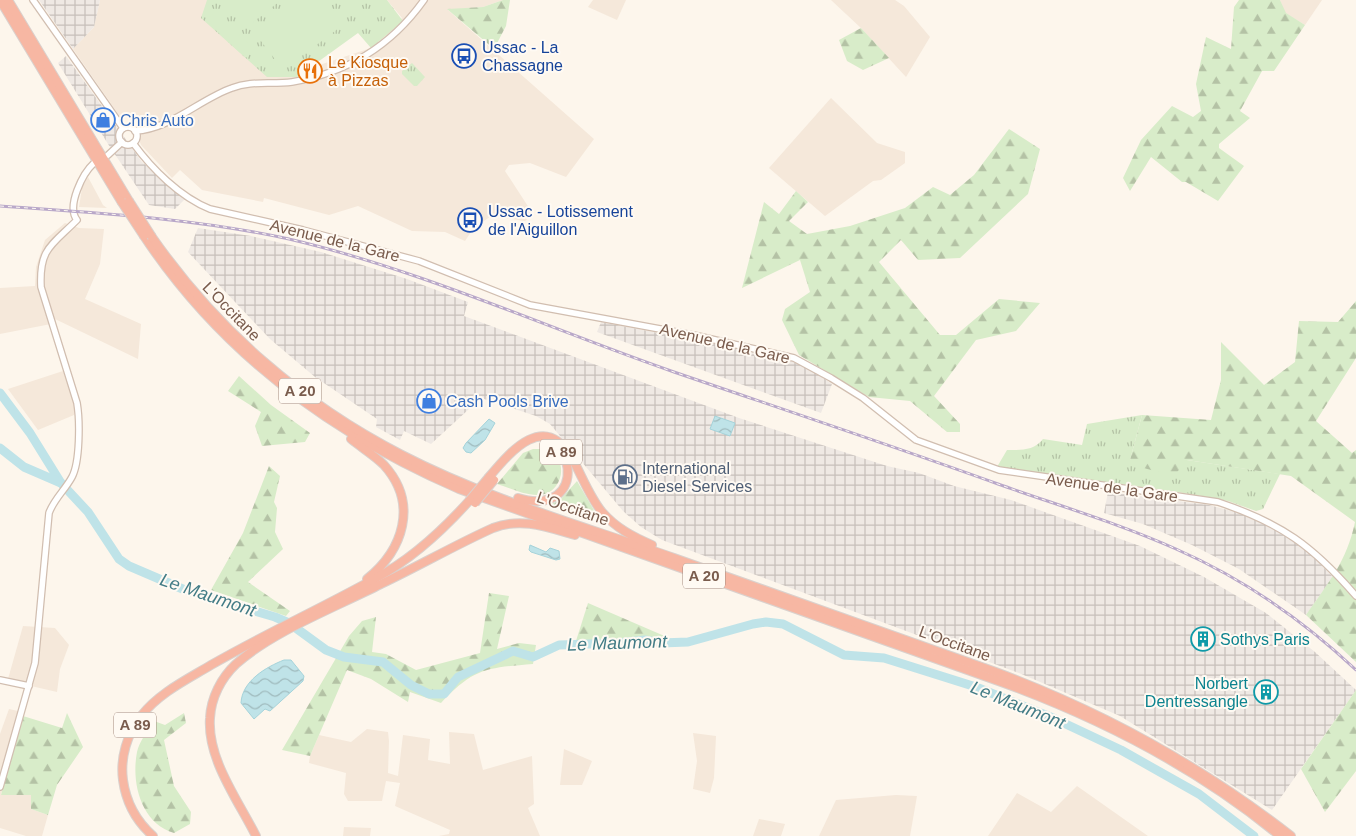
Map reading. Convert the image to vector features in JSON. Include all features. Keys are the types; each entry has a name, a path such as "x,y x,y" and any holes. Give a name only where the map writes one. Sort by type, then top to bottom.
{"highway":[{"name":"L'Occitane","path":"0,0 169,271 217,327 281,385 326,418 376,449 451,485 995,679 1080,713 1200,779 1280,836"},
{"name":"L'Occitane","path":"8,0 125,201"},
{"name":"L'Occitane","path":"148,236 223,324 261,360 309,398 349,425 394,451 488,492 1030,685 1124,728 1178,758 1229,790 1291,836"},
{"path":"326,418 380,461 389,472 399,492 403,513 400,536 391,556 386,574"},
{"name":"A 89","path":"491,478 518,444 532,438 550,438 567,451 597,505 609,520 625,532 684,561"},
{"name":"A 89","path":"488,492 522,499 548,500 556,496 564,488 568,474 567,464 563,454 555,447 536,442 524,447 514,455 491,478"},
{"path":"361,590 441,537 491,478"},
{"path":"361,590 386,574 493,528 511,523 535,524 635,551"},
{"name":"A 89","path":"153,836 132,811 124,787 122,772 124,753 136,724 154,702 176,686 361,590"},
{"name":"A 89","path":"256,836 215,755 210,735 210,711 219,686 234,666 272,635"}],"street":[{"path":"33,0 123,128"},
{"path":"123,128 128,127 136,131 160,124 232,87 248,84 292,82 326,74 350,64 372,52 394,34 424,0"},
{"path":"123,128 119,135 122,142 128,144 133,143 136,139 136,131"},
{"path":"108,155 122,142"},
{"name":"Avenue de la Gare","path":"133,143 159,172 198,204 210,209 303,230 419,261 530,305 698,336 794,358 863,398 916,440 980,465 1017,474 1218,502 1243,510 1274,524 1294,536 1312,550 1356,596"},
{"path":"0,787 36,655 47,524 53,503 70,480 76,466 79,414 41,287 43,260 48,247 77,220 74,212 79,185 84,174 94,163"},
{"path":"0,680 29,686"}],"shaded area":[{"path":"39,0 100,0 94,27 73,49"},
{"path":"100,0 207,0 297,77 307,69 371,48 379,42 402,18 387,0 503,0 483,7 448,10 594,139 566,177 530,163 509,165 505,171 533,214 525,221 491,216 473,229 465,241 445,232 412,231 358,206 329,215 264,198 263,202 202,190 180,170 172,178 141,145 130,118 119,115 73,49 94,27"},
{"path":"593,0 626,0 617,20 588,7"},
{"path":"831,0 895,0 904,6 930,37 906,77 861,28"},
{"path":"1280,0 1322,0 1305,25 1285,13"},
{"path":"66,56 142,162 185,199 175,209 149,205 108,144 58,63"},
{"path":"831,98 877,143 905,152 905,163 881,180 873,181 825,216 769,168"},
{"path":"88,177 103,205 107,208 79,207 82,188"},
{"path":"65,223 79,228 104,229 100,264 85,299 141,324 138,359 55,319 56,323 0,334 0,288 35,286 36,267 45,240"},
{"path":"198,228 251,236 321,252 407,279 468,302 464,316 739,418 887,466 919,473 954,486 1011,500 1140,546 1204,577 1266,613 1315,652 1356,690 1272,810 1120,716 1019,673 662,540 641,527 623,511 550,424 536,416 481,398 431,444 404,431 400,440 376,427 377,419 315,377 270,339 188,252"},
{"path":"601,322 778,356 811,369 832,384 821,413 597,332"},
{"path":"63,371 74,404 74,415 38,430 8,389"},
{"path":"1108,492 1209,505 1246,515 1276,530 1306,549 1333,577 1306,615 1239,569 1192,545 1143,524 1104,513"},
{"path":"23,626 55,628 69,645 60,669 57,692 31,686 1,795 31,795 31,809 48,815 42,836 26,836 0,828 0,734 9,709 18,711 24,689 8,679"},
{"path":"367,729 388,732 388,773 398,776 403,735 430,739 428,760 450,764 449,732 474,734 483,770 532,756 534,804 528,808 540,836 439,836 449,834 450,830 395,806 400,783 386,781 382,801 348,801 344,794 346,773 309,763 310,756 319,735 351,742"},
{"path":"693,733 716,736 714,778 710,793 693,789 697,761"},
{"path":"564,749 592,761 582,785 560,785"},
{"path":"1077,786 1148,836 988,836 1017,793 1051,812"},
{"path":"896,795 917,796 910,836 819,836 836,800"},
{"path":"759,819 785,824 781,836 753,836"},
{"path":"344,827 371,828 370,836 343,836"}],"green space":[{"path":"207,0 387,0 403,21 371,48 358,33 297,77 267,77 201,18"},
{"path":"232,0 281,0 251,24"},
{"path":"299,0 318,0 339,28 283,70 255,33"},
{"path":"503,0 510,0 506,26 494,49 447,9 483,7"},
{"path":"1239,0 1280,0 1286,13 1305,25 1274,71 1262,71 1240,111 1250,118 1219,144 1219,148 1244,166 1218,201 1186,182 1182,182 1151,157 1130,191 1123,178 1141,140 1172,106 1193,117 1201,111 1196,84 1206,37 1231,49 1234,7"},
{"path":"214,12 233,29 224,38 206,21"},
{"path":"861,28 889,58 863,70 847,61 839,40"},
{"path":"236,32 254,49 246,58 227,41"},
{"path":"412,63 425,77 417,86 414,86 402,74 402,71"},
{"path":"1009,129 1040,149 1028,194 960,258 918,260 901,240 879,262 940,335 956,335 999,299 1040,303 1016,331 976,340 934,396 960,424 960,432 947,432 910,401 869,397 799,355 782,320 785,309 810,292 800,260 742,288 764,202 779,214 796,191 808,202 789,221 807,234 850,226 905,208 933,187 950,195 974,175"},
{"path":"1356,301 1356,358 1316,421 1352,453 1356,450 1356,662 1306,615 1342,560 1352,536 1355,522 1291,476 1187,460 1174,476 1136,466 1130,460 1142,415 1211,420 1221,380 1221,342 1264,385 1295,362 1299,321 1338,322"},
{"path":"239,376 271,405 310,433 305,442 262,446 255,426 261,412 228,391"},
{"path":"1142,415 1130,460 1187,460 1280,474 1263,509 1256,511 1228,501 1184,493 997,467 1007,450 1031,448 1043,439 1082,445 1087,424"},
{"path":"533,449 548,449 558,456 561,471 560,479 550,492 536,495 528,494 497,484 523,453"},
{"path":"269,466 280,476 274,502 277,508 275,532 283,549 248,582 290,611 286,616 211,590 243,533"},
{"path":"577,481 595,512 591,517 551,504 559,501"},
{"path":"489,593 509,596 497,649 519,643 536,645 533,664 492,669 472,676 452,691 441,703 410,692 408,702 371,679 347,670 310,756 282,750 349,636 362,621 376,617 372,652 386,654 416,670 480,653"},
{"path":"588,603 676,641 576,641"},
{"path":"1356,690 1356,771 1325,812 1301,769"},
{"path":"67,713 83,747 57,785 48,815 31,809 31,795 1,795 23,716 62,728"},
{"path":"184,713 186,723 164,740 174,786 191,812 190,824 174,833 163,828 146,811 137,789 137,752 144,736 154,721 165,725"}],"water":[{"path":"715,416 735,423 730,436 710,429"},
{"path":"489,419 495,423 485,440 471,453 466,452 463,448 466,443"},
{"path":"530,545 546,552 550,548 559,551 560,559 556,560 531,552 529,550"},
{"path":"284,660 291,660 304,676 303,681 270,711 265,709 254,719 241,703 242,695 256,676"}],"waterway":[{"name":"Le Maumont","path":"0,393 30,433 61,483 88,512 119,559 129,566 185,590 289,623 326,650 344,657 383,662 411,685 429,694 444,694 458,677 513,651 533,657 559,645 645,640 661,643 688,642 753,624 766,622 783,624 844,655 884,658 976,687 1053,718 1121,750 1199,794 1254,836"},
{"path":"0,448 24,467 61,483"}],"railway":[{"path":"0,206 145,217 253,232 338,252 435,283 626,355 1087,515 1176,549 1225,573 1271,602 1315,634 1356,670"}],"place":[{"name":"Ussac - La Chassagne","path":"464,56"},
{"name":"Le Kiosque à Pizzas","path":"310,71"},
{"name":"Chris Auto","path":"103,120"},
{"name":"Ussac - Lotissement de l'Aiguillon","path":"470,220"},
{"name":"Cash Pools Brive","path":"429,401"},
{"name":"International Diesel Services","path":"625,477"},
{"name":"Sothys Paris","path":"1203,639"},
{"name":"Norbert Dentressangle","path":"1266,692"}]}
